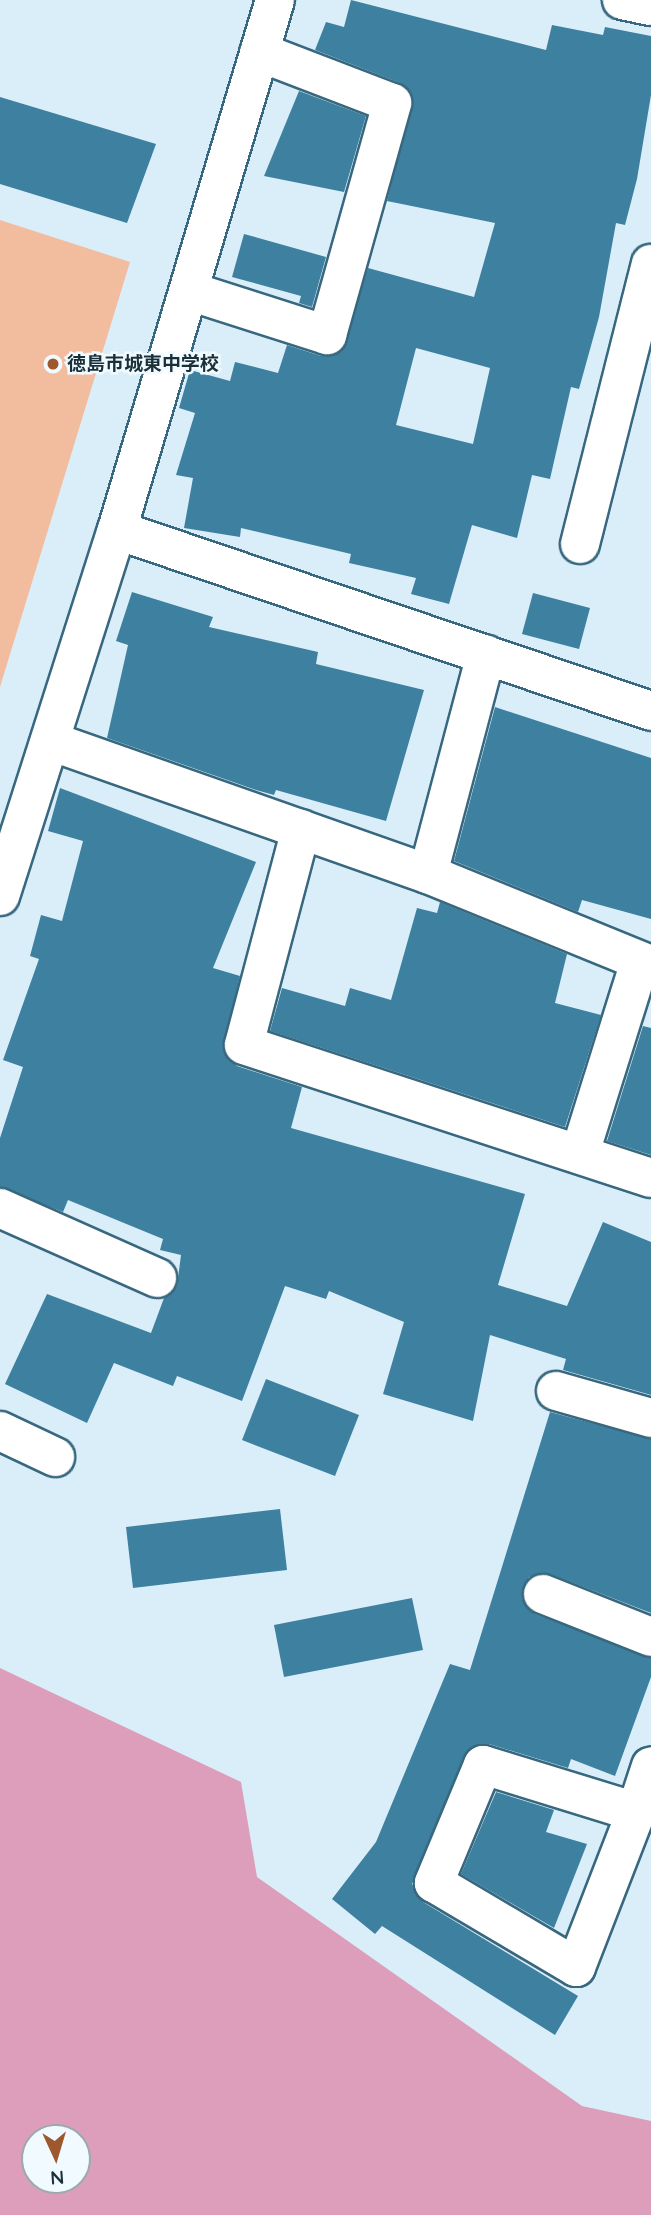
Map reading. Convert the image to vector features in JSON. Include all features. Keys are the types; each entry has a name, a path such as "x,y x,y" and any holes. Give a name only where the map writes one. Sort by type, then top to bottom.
{"street":[{"path":"0,896 117,530 275,0"},
{"path":"622,0 651,6"},
{"path":"189,291 327,335 392,103 259,52"},
{"path":"580,544 637,378 651,264"},
{"path":"117,530 651,711"},
{"path":"428,874 486,655"},
{"path":"50,741 428,874 645,963 580,1153"},
{"path":"301,829 244,1045 651,1178"},
{"path":"0,1208 157,1278"},
{"path":"556,1391 651,1418"},
{"path":"0,1431 55,1457"},
{"path":"543,1594 651,1637"},
{"path":"636,1812 482,1765 434,1883 576,1967 636,1812 651,1766"}],"shaded area":[{"path":"0,220 130,262 0,687"},
{"path":"0,1668 241,1782 257,1877 582,2106 651,2121 651,2215 0,2215"}],"building":[{"path":"351,0 546,50 552,25 603,35 605,27 651,36 651,95 637,179 625,225 616,223 599,317 579,389 571,387 550,479 532,475 517,538 472,525 449,604 411,594 416,578 349,563 351,554 241,528 240,537 184,528 193,478 176,475 195,413 179,408 190,370 230,381 235,362 278,373 287,345 321,356 342,351 368,268 474,297 495,223 387,201 413,98 400,83 315,50 326,22 344,27","holes":["416,348 490,368 473,444 396,425"]},
{"path":"299,91 366,116 344,192 264,176"},
{"path":"0,97 156,144 127,223 0,184"},
{"path":"244,234 326,257 312,307 299,303 301,296 232,277"},
{"path":"132,592 213,617 209,627 318,652 316,664 424,690 386,821 276,790 274,795 256,790 107,738 128,645 116,641"},
{"path":"533,593 590,608 579,649 522,634"},
{"path":"495,707 651,758 651,919 582,900 578,912 454,861"},
{"path":"60,788 256,862 213,968 240,976 223,1050 237,1066 302,1087 291,1128 525,1194 498,1285 567,1306 603,1222 651,1242 651,1395 563,1370 566,1359 490,1335 473,1421 383,1394 404,1322 329,1291 326,1299 285,1286 242,1401 177,1376 173,1386 114,1363 87,1423 5,1384 47,1294 151,1333 164,1298 177,1286 181,1255 160,1250 163,1239 68,1200 63,1212 0,1187 0,1138 23,1067 3,1060 39,959 30,956 41,915 62,921 83,841 48,831"},
{"path":"440,902 567,954 555,1003 601,1015 565,1127 270,1031 282,988 345,1006 350,988 391,1000 417,908 437,913"},
{"path":"643,1026 651,1028 651,1155 607,1141"},
{"path":"266,1379 359,1415 335,1476 242,1440"},
{"path":"550,1412 651,1439 651,1613 550,1574 529,1577 522,1598 535,1614 651,1658 651,1677 615,1776 571,1759 568,1768 489,1744 469,1749 412,1884 423,1902 578,1996 555,2035 382,1926 375,1934 332,1899 376,1842 450,1664 470,1670"},
{"path":"280,1509 287,1570 133,1588 126,1527"},
{"path":"412,1598 423,1650 284,1677 274,1625"},
{"path":"496,1792 554,1810 546,1832 587,1844 554,1928 461,1874"}],"place":[{"name":"徳島市城東中学校","path":"53,364"}]}
